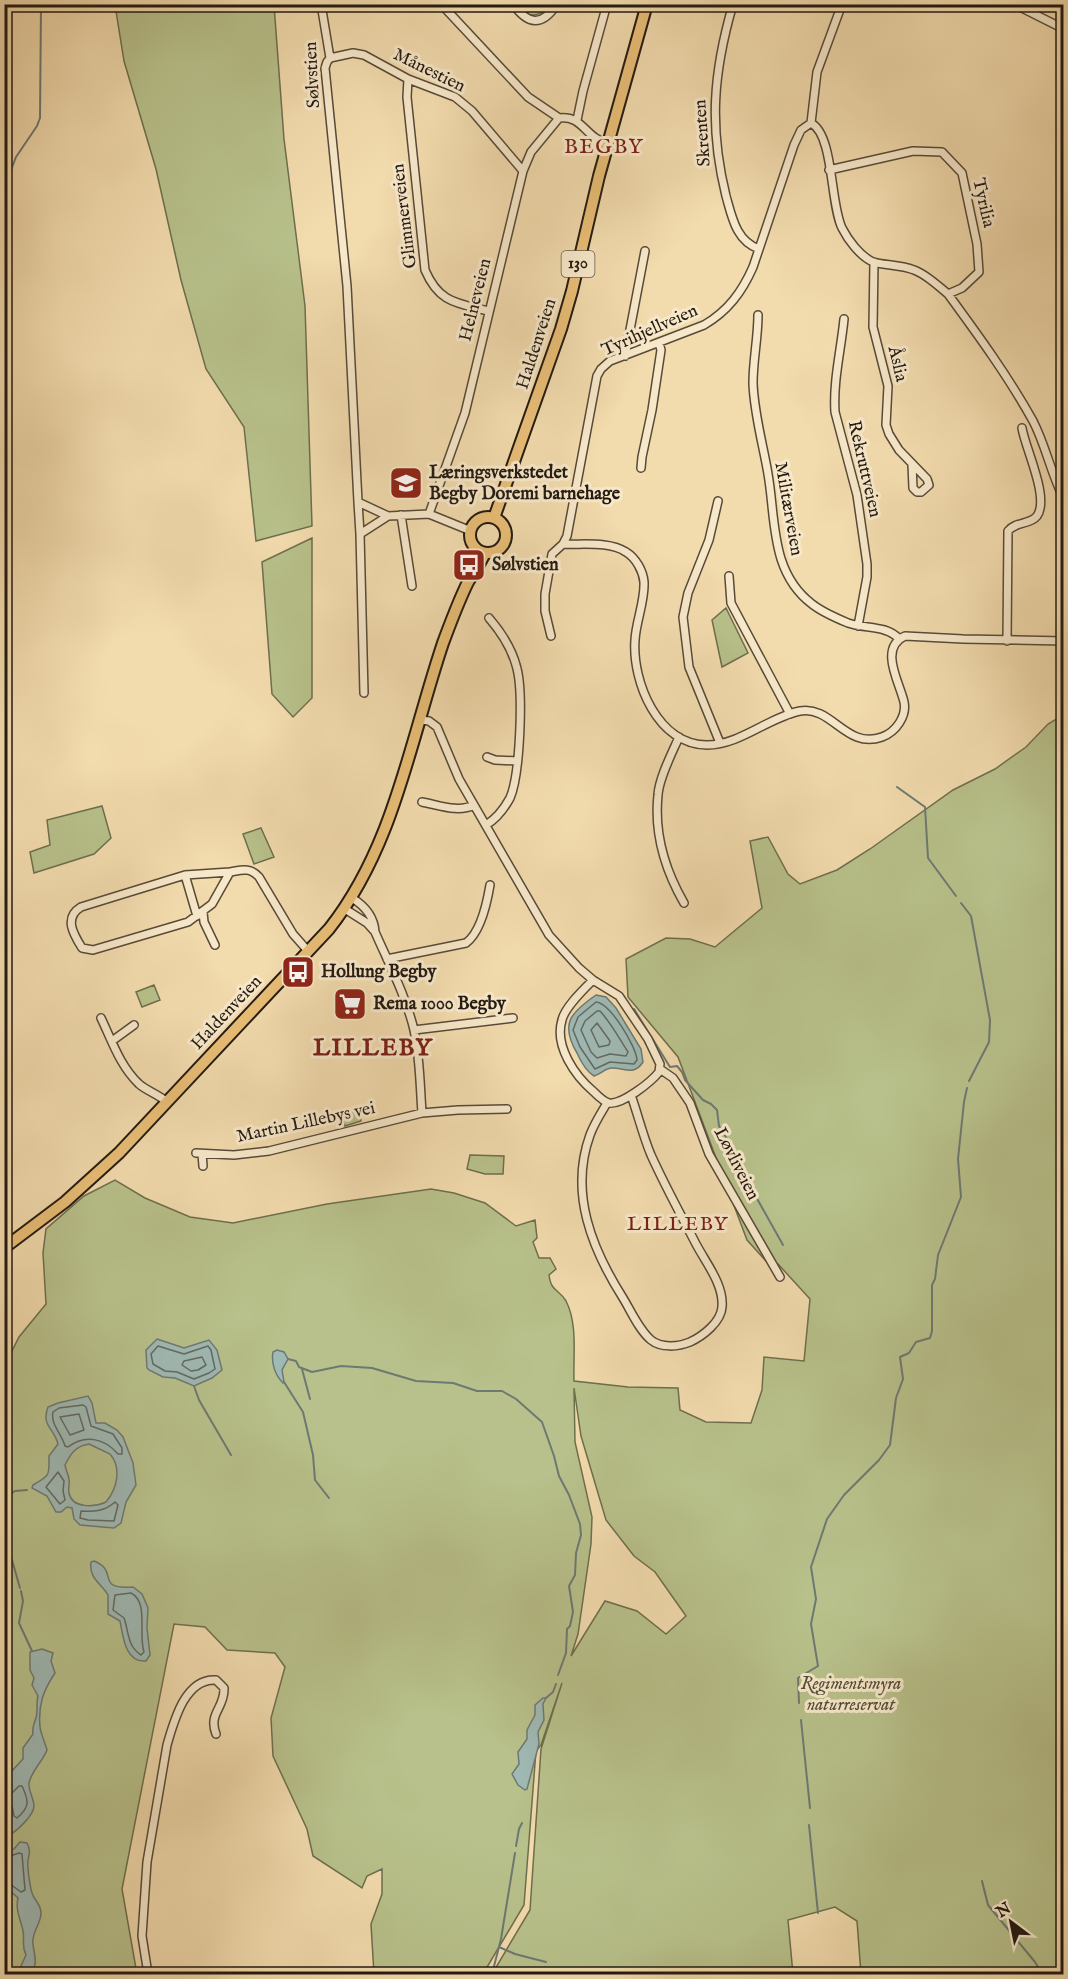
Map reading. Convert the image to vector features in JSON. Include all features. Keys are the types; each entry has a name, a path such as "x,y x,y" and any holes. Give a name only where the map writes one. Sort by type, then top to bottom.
{"main road":[{"name":"Haldenveien","path":"494,518 561,329 608,144 647,4"},
{"path":"488,517 494,518 504,526 506,538 499,550 485,553 473,545 470,538 471,531 477,521 488,517"},
{"name":"Haldenveien","path":"4,1248 90,1180 119,1153 345,909 379,847 421,720 443,643 468,582 485,553"}],"street":[{"name":"Sølvstien","path":"321,4 330,58 325,68 347,286 360,534 364,693"},
{"path":"441,4 528,97 559,118 568,117 577,120 596,140 608,144"},
{"path":"513,4 525,19 534,21 547,17 557,4"},
{"path":"577,120 607,4"},
{"name":"Skrenten","path":"733,4 721,44 716,82 715,133 721,174 734,224 740,234 759,249"},
{"path":"842,4 817,72 811,123 817,126 819,131 841,225 849,240 874,262 890,263 916,270 948,294 997,362 1033,422 1046,449 1064,499"},
{"path":"1014,4 1064,29"},
{"name":"Månestien","path":"330,58 353,53 364,55 408,79 455,98 472,111 523,171"},
{"name":"Glimmerveien","path":"408,79 406,97 425,270 434,288 443,297 488,311"},
{"name":"Helneveien","path":"429,514 465,413 523,171 531,152 559,118"},
{"name":"Tyrihjellveien","path":"551,636 545,611 545,594 552,554 563,544 567,536 597,376 605,365 718,317 732,303 747,282 794,145 801,130 811,123"},
{"name":"Tyrilia","path":"829,170 913,151 942,152 962,173 977,244 979,272 962,288 948,294"},
{"path":"625,356 645,251"},
{"name":"Åslia","path":"874,262 873,327 888,386 886,425 889,434 912,464"},
{"name":"Militærveien","path":"758,315 754,357 754,397 761,447 768,472 774,532 782,564 791,580 811,603 827,614 858,626 890,631 899,639"},
{"name":"Rekruttveien","path":"844,319 834,402 857,495 867,564 867,577 858,626"},
{"path":"641,468 661,351 659,343"},
{"path":"1006,641 1008,531 1018,523 1033,520 1040,507 1037,477 1022,428"},
{"path":"718,501 710,540 688,593 683,617 689,667 720,743"},
{"path":"358,502 388,516"},
{"path":"360,534 388,516 429,514 471,531"},
{"path":"401,515 412,586"},
{"path":"563,544 610,546 626,552 638,565 644,579 635,639 638,674 655,715 679,737 698,744 720,743 790,714 806,710 821,714 855,737 864,740 889,734 899,724 905,709 893,669 894,651 899,639 909,635 1006,641 1064,641"},
{"path":"729,576 730,603 790,714"},
{"path":"486,825 498,816 510,798 515,782 520,694 517,667 510,648 489,618"},
{"path":"421,720 429,721 438,727 453,766 549,935 593,981 620,996 648,1039 660,1064 660,1069 655,1077 631,1095 617,1102 607,1103 585,1084 568,1062 560,1037 562,1019 579,994 593,981"},
{"path":"679,737 659,788 657,817 659,844 673,884 684,903"},
{"path":"487,757 495,760 517,761"},
{"path":"422,802 460,809 474,805"},
{"path":"230,872 212,904 188,922 93,950 82,948 72,930 71,916 81,907 185,875 247,869 259,877 293,934 308,951"},
{"path":"185,875 215,945"},
{"path":"387,959 466,943 473,938 490,885"},
{"path":"352,898 369,912 374,922 375,932"},
{"path":"345,909 367,923 375,932 405,999 414,1030 420,1067 422,1113"},
{"path":"101,1018 125,1069 141,1086 167,1102"},
{"path":"414,1030 513,1018"},
{"path":"112,1041 134,1025"},
{"name":"Løvliveien","path":"660,1069 673,1078 690,1103 709,1154 780,1277"},
{"path":"607,1103 590,1137 585,1155 581,1188 586,1219 598,1252 612,1280 645,1333 656,1343 678,1346 701,1336 711,1327 721,1312 722,1299 711,1271 652,1156 631,1095"},
{"name":"Martin Lillebys vei","path":"202,1166 199,1153 234,1155 269,1150 422,1113 507,1109"},
{"path":"148,1974 142,1936 146,1872 167,1744 182,1705 194,1687 202,1682 216,1680 224,1688 225,1696 213,1718 216,1734"}],"green space":[{"path":"115,5 274,5 284,139 305,306 312,526 256,541 244,427 206,369 181,280 156,169 124,61"},
{"path":"519,5 552,5 541,13 528,15"},
{"path":"312,538 312,698 293,717 272,694 262,562"},
{"path":"726,608 748,653 722,667 712,620"},
{"name":"Regimentsmyra naturreservat","path":"1063,715 1063,1974 861,1974 857,1921 835,1907 788,1920 793,1974 492,1974 530,1910 541,1749 562,1683 541,1745 536,1751 524,1905 483,1974 374,1974 371,1924 382,1894 382,1869 367,1876 362,1888 313,1856 307,1829 273,1756 271,1718 285,1667 275,1653 227,1650 205,1627 174,1624 122,1889 137,1974 5,1974 5,1365 19,1337 46,1304 43,1253 46,1229 84,1196 115,1180 145,1198 190,1217 233,1223 327,1204 431,1189 454,1193 485,1203 516,1226 535,1220 537,1238 533,1242 539,1258 550,1258 556,1269 549,1275 550,1281 553,1288 566,1301 570,1310 574,1340 574,1381 628,1387 678,1388 680,1410 706,1422 751,1423 762,1390 764,1357 804,1361 810,1299 778,1264 766,1261 747,1240 678,1057 628,997 626,959 666,938 690,939 715,947 762,908 750,841 768,837 788,874 800,884 837,870 953,790 995,769 1026,747 1048,724","holes":["574,1388 581,1436 606,1520 634,1556 655,1572 686,1616 666,1634 637,1611 605,1601 571,1656 578,1634 591,1544 592,1517 575,1442"]},
{"path":"102,806 111,838 94,854 34,873 30,852 50,845 47,820"},
{"path":"261,828 274,857 254,864 243,834"},
{"path":"154,985 160,1000 142,1007 136,992"},
{"path":"359,1108 361,1121 345,1126 341,1113"},
{"path":"470,1155 504,1156 503,1174 485,1174 467,1169"}],"water":[{"path":"596,995 606,997 616,1008 641,1049 643,1062 636,1069 610,1068 594,1076 580,1060 569,1034 570,1020"},
{"path":"157,1339 184,1348 209,1340 217,1350 222,1370 212,1378 194,1386 175,1378 163,1377 147,1368 146,1350"},
{"path":"277,1350 284,1352 288,1359 282,1370 283,1383 273,1365 273,1352"},
{"path":"88,1396 92,1403 96,1423 105,1423 117,1430 123,1437 133,1463 136,1485 126,1502 121,1523 114,1528 80,1525 74,1519 72,1508 67,1507 61,1512 56,1512 47,1496 32,1488 48,1474 49,1456 58,1444 47,1423 46,1413 48,1407","holes":["89,1444 110,1454 116,1466 117,1478 106,1502 90,1506 74,1502 69,1493 65,1465 72,1454 77,1448"]},
{"path":"94,1561 106,1570 110,1583 114,1586 133,1587 142,1594 148,1608 147,1628 150,1655 146,1661 134,1658 129,1653 120,1621 108,1614 108,1595 92,1572 91,1562"},
{"path":"42,1649 53,1653 51,1661 55,1673 44,1692 40,1712 41,1730 47,1750 29,1783 34,1803 33,1810 23,1824 6,1836 8,1816 5,1790 12,1785 9,1774 23,1759 23,1748 33,1734 37,1715 38,1696 32,1685 34,1678 30,1670 30,1652"},
{"path":"546,1698 543,1704 544,1720 538,1732 539,1744 525,1790 518,1785 512,1774 519,1764 518,1752 527,1739 527,1730 535,1715 535,1705"},
{"path":"20,1842 27,1843 29,1848 30,1886 41,1913 33,1936 35,1963 30,1974 21,1974 21,1966 26,1955 18,1911 18,1898 5,1886 5,1853 14,1849"}],"waterway":[{"path":"4,188 16,157 40,118 41,4"},
{"path":"897,787 925,807 928,858 956,896"},
{"path":"961,903 971,916 990,1020 989,1042 969,1081"},
{"path":"634,1009 670,1067 677,1066 685,1080 703,1100 717,1110 719,1126 737,1163 783,1245"},
{"path":"799,1703 798,1678 818,1666 811,1624 816,1599 811,1567 827,1519 844,1495 879,1460 890,1445 896,1398 903,1379 900,1357 909,1353 916,1342 930,1338 932,1331 932,1285 938,1255 961,1197 958,1159 967,1088"},
{"path":"288,1359 296,1361 299,1367 312,1372 341,1366 372,1368 416,1381 453,1383 477,1391 502,1391 516,1399 542,1422 559,1476 580,1524 581,1535 576,1553 575,1575 569,1586 573,1612 570,1626 567,1629 566,1653 558,1675"},
{"path":"302,1369 310,1399"},
{"path":"284,1382 303,1412 313,1455 315,1480 329,1498"},
{"path":"194,1386 199,1400 231,1455"},
{"path":"4,1498 15,1491 27,1490"},
{"path":"4,1516 7,1528"},
{"path":"4,1543 12,1560 20,1588"},
{"path":"21,1591 23,1601 19,1623 32,1651"},
{"path":"546,1698 553,1692 556,1684"},
{"path":"801,1720 810,1808"},
{"path":"516,1846 522,1823"},
{"path":"809,1825 818,1913"},
{"path":"492,1974 501,1939 515,1853"},
{"path":"982,1881 988,1905 1035,1962 1042,1974"},
{"path":"499,1947 515,1954 546,1962"}],"place":[{"name":"Læringsverkstedet Begby Doremi barnehage","path":"406,483"},
{"name":"Sølvstien","path":"469,565"},
{"name":"Hollung Begby","path":"298,972"},
{"name":"Rema 1000 Begby","path":"350,1004"}],"district":[{"name":"BEGBY","path":"604,147"},
{"name":"LILLEBY","path":"373,1048"},
{"name":"LILLEBY","path":"678,1224"}]}
